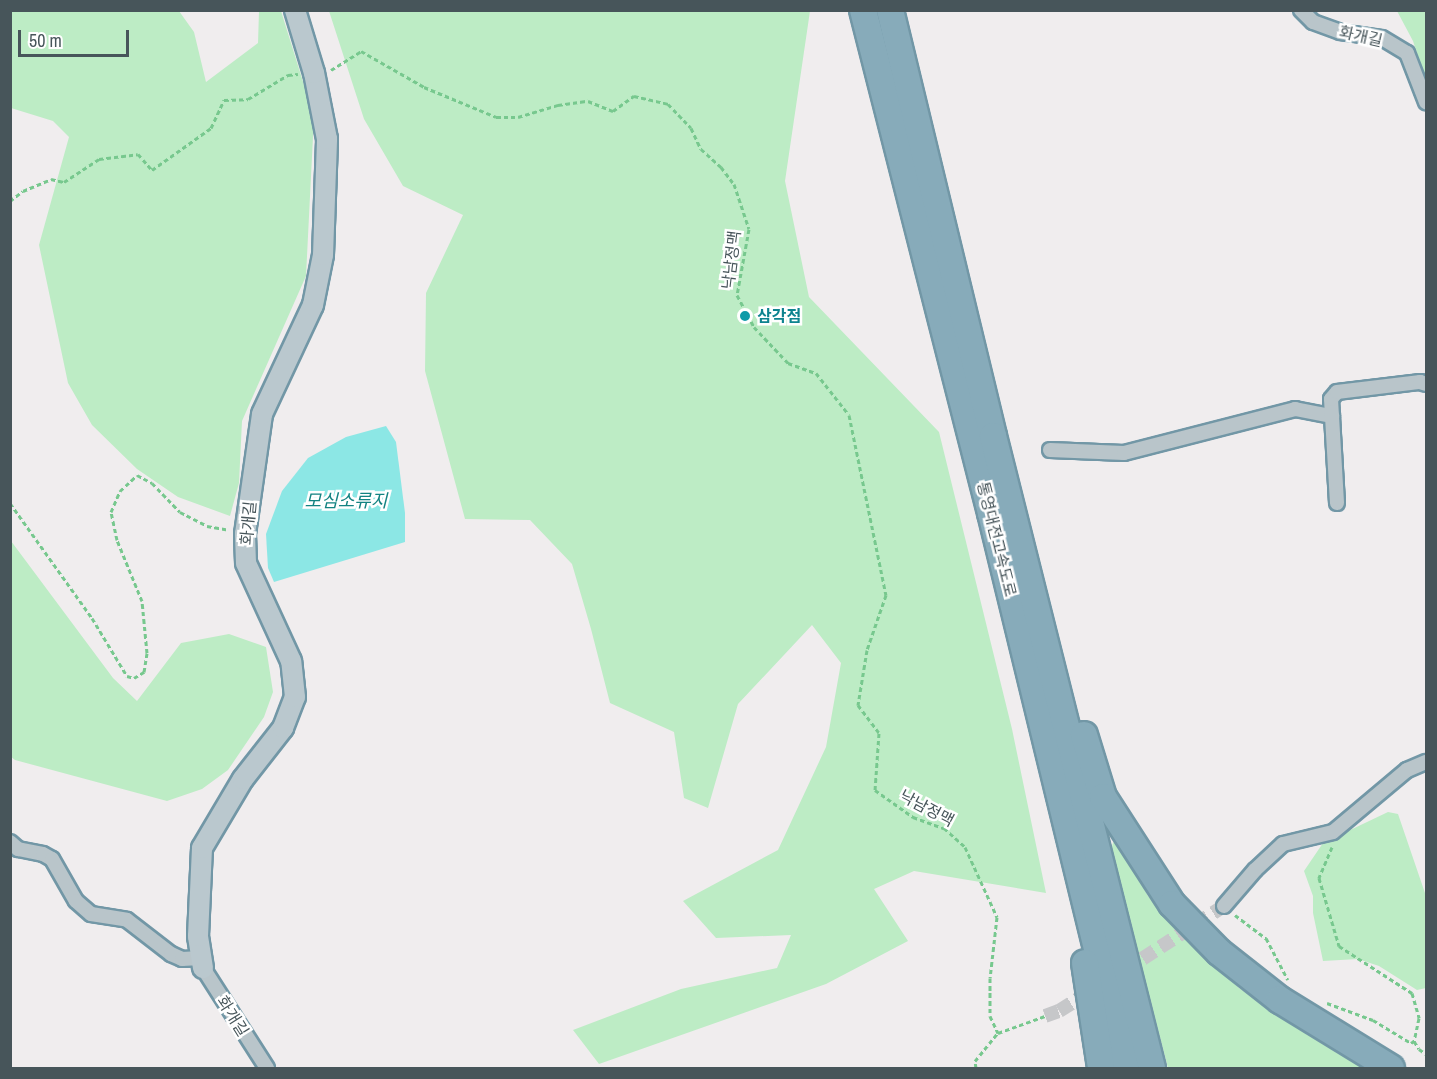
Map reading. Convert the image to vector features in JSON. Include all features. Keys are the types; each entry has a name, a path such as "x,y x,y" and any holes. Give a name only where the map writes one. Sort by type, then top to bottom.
{"highway":[{"name":"통영대전고속도로","path":"863,10 991,513 1126,1068"},
{"name":"통영대전고속도로","path":"890,10 993,436 1152,1068"},
{"path":"993,436 1103,797 1149,872 1172,904 1219,952 1280,1000 1391,1068"},
{"path":"1064,817 1101,1068"}],"street":[{"name":"화개길","path":"267,1068 202,963 198,936 202,848 243,780 283,728 295,697 291,661 246,563 245,534 262,414 313,305 323,255 327,139 314,73 295,10"},
{"name":"화개길","path":"1301,10 1313,22 1340,32 1382,38 1407,53 1426,102"},
{"path":"1337,503 1331,399 1337,392 1420,382 1426,384"},
{"path":"1050,450 1124,453 1295,409 1332,416"},
{"path":"1224,906 1255,870 1283,844 1333,832 1407,770 1426,762"},
{"path":"10,842 18,849 44,854 52,859 76,901 91,914 127,920 171,954 202,963"}],"path":[{"name":"낙남정맥","path":"10,201 23,191 51,179 64,182 99,159 138,154 152,170 212,128 224,100 248,99 288,75 334,69 361,51 424,87 496,117 518,117 558,105 588,101 613,111 634,96 668,104 691,128 701,149 734,184 749,229 737,296 754,327 788,363 816,373 849,415 886,595 867,650 858,705 879,733 875,790 913,817 944,828 965,847 998,917 990,997 990,1016 998,1033"},
{"path":"10,503 92,618 127,676 134,678 144,672 147,654 142,601 117,540 111,512 120,491 137,475 152,483 180,512 207,526 245,534"},
{"path":"1333,832 1336,842 1319,878 1339,946 1412,993 1419,1018 1414,1041 1426,1054"},
{"path":"1224,906 1266,938 1290,984"},
{"path":"1320,1000 1373,1020 1411,1043 1414,1041"},
{"path":"976,1068 975,1061 998,1033 1045,1016"}],"green space":[{"path":"10,11 179,11 194,32 206,82 258,43 259,11 281,11 314,117 306,276 242,421 239,483 230,516 178,497 137,469 92,425 68,383 39,245 69,137 53,121 11,108"},
{"path":"329,11 810,11 785,181 809,297 939,432 1012,729 1046,893 914,871 874,889 908,941 826,984 599,1064 573,1030 681,989 777,968 791,935 716,938 683,901 778,850 826,747 841,663 812,625 738,704 708,808 684,798 674,732 610,703 572,564 530,520 465,519 425,371 426,293 463,215 403,186 364,119"},
{"path":"1397,11 1426,11 1426,82 1413,41"},
{"path":"11,541 113,678 137,701 181,643 229,634 266,647 273,692 264,717 228,770 202,789 167,801 15,760 10,756"},
{"path":"1388,812 1398,814 1426,896 1426,988 1417,990 1379,966 1358,959 1323,961 1313,913 1313,896 1304,871 1323,843"},
{"path":"1113,842 1127,854 1148,896 1239,988 1366,1068 1168,1068 1111,852"}],"water":[{"name":"모심소류지","path":"386,426 396,442 405,513 405,542 274,582 268,568 266,534 282,491 308,458 346,437"}],"tunnel":[{"path":"1125,970 1224,906"},
{"path":"1045,1016 1059,1011 1093,990"}],"place":[{"name":"삼각점","path":"745,316"}]}
